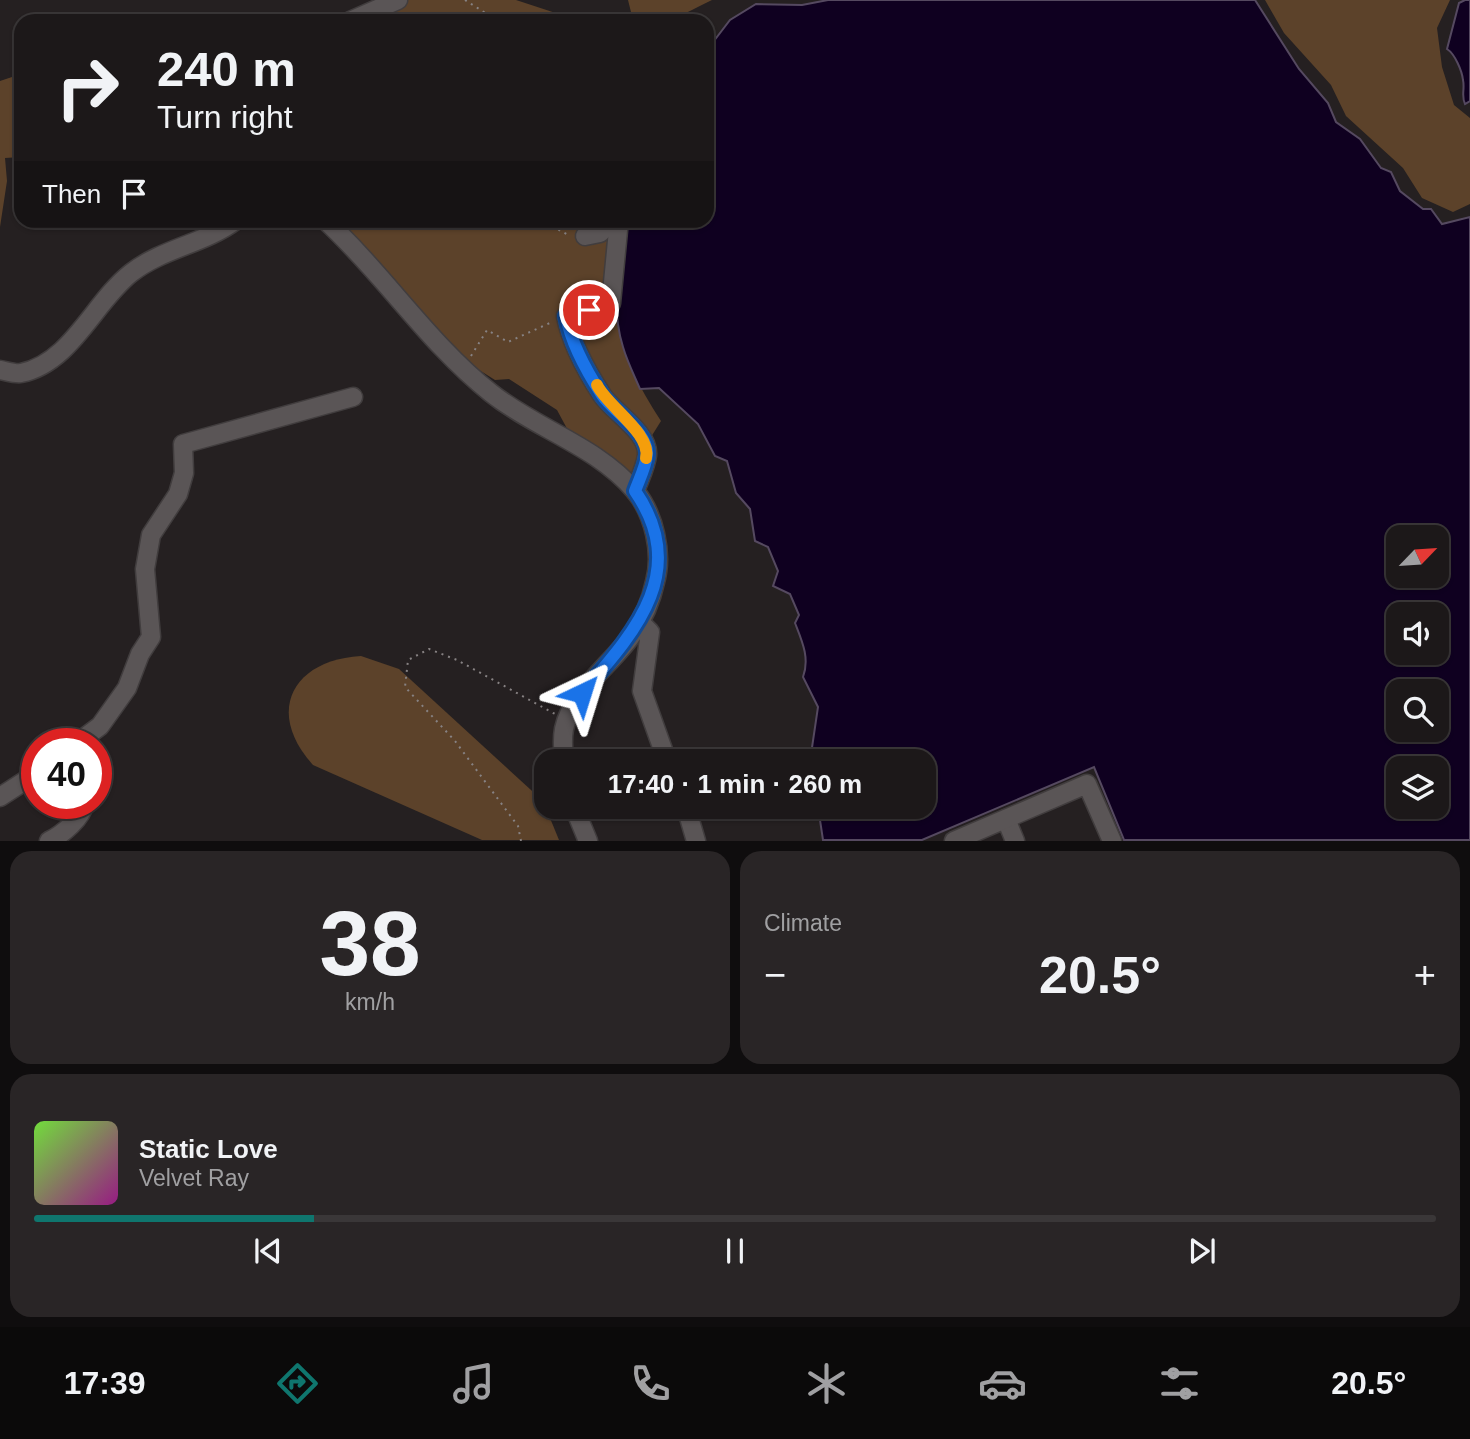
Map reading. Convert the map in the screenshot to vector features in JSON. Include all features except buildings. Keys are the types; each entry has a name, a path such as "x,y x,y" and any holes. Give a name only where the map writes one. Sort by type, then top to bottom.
{"street":[{"path":"366,14 398,0"},
{"path":"0,370 20,373 53,359 129,274 153,257 213,235 224,228"},
{"path":"334,228 464,369 516,411 611,466 635,491 649,514 655,535 657,578 640,622 582,693 567,720 564,749"},
{"path":"585,236 600,233 606,228"},
{"path":"616,228 611,303 566,316 569,332 600,393 625,417 643,442 647,453 635,491"},
{"path":"97,728 127,688 140,654 151,637 145,569 151,535 178,494 184,473 183,444 352,397"},
{"path":"640,622 650,632 642,691 663,749"},
{"path":"0,797 21,783"},
{"path":"954,841 1087,784 1112,841"},
{"path":"49,841 60,835 75,819"},
{"path":"579,819 587,841"},
{"path":"690,819 696,841"},
{"path":"1006,819 1015,841"}],"path":[{"path":"465,0 487,14"},
{"path":"556,228 573,237 585,236"},
{"path":"464,369 487,330 508,342 566,316"},
{"path":"521,841 518,826 455,741 405,687 408,660 429,649 457,660 567,720"}],"shaded area":[{"path":"406,0 516,0 559,14 375,14"},
{"path":"628,0 712,0 684,14 631,12"},
{"path":"828,0 1255,0 1299,69 1328,103 1336,122 1360,139 1381,168 1391,172 1400,191 1423,209 1431,209 1442,224 1470,217 1470,840 1124,840 1094,767 922,840 823,840 820,819 936,819 936,749 812,749 818,707 803,677 805,656 795,623 799,615 790,594 773,586 778,571 768,547 755,541 750,509 736,493 727,461 715,456 698,424 659,388 640,389 623,347 617,316 618,268 623,228 714,228 714,41 730,20 756,4 802,5"},
{"path":"1265,0 1450,0 1437,28 1442,67 1454,105 1470,118 1470,204 1453,212 1422,198 1403,168 1346,116 1331,85 1284,33"},
{"path":"1470,0 1470,101 1465,104 1461,72 1447,49 1459,3"},
{"path":"14,76 14,157 5,158 7,181 0,227 0,81"},
{"path":"337,228 623,228 616,290 619,327 632,369 661,421 646,445 634,480 620,463 599,448 571,436 557,410 509,379 495,380 468,363"},
{"path":"361,656 399,669 534,793 534,819 550,819 559,840 482,840 313,765 298,745 291,726 289,708 293,692 303,678 318,667"}],"slow traffic":[{"path":"597,385 606,401 625,417 643,442 646,458"}],"route":[{"path":"582,693 631,636 646,610 657,578 655,535 649,514 635,491 647,453 643,442 625,417 600,393 569,332 566,316 589,310"}]}
